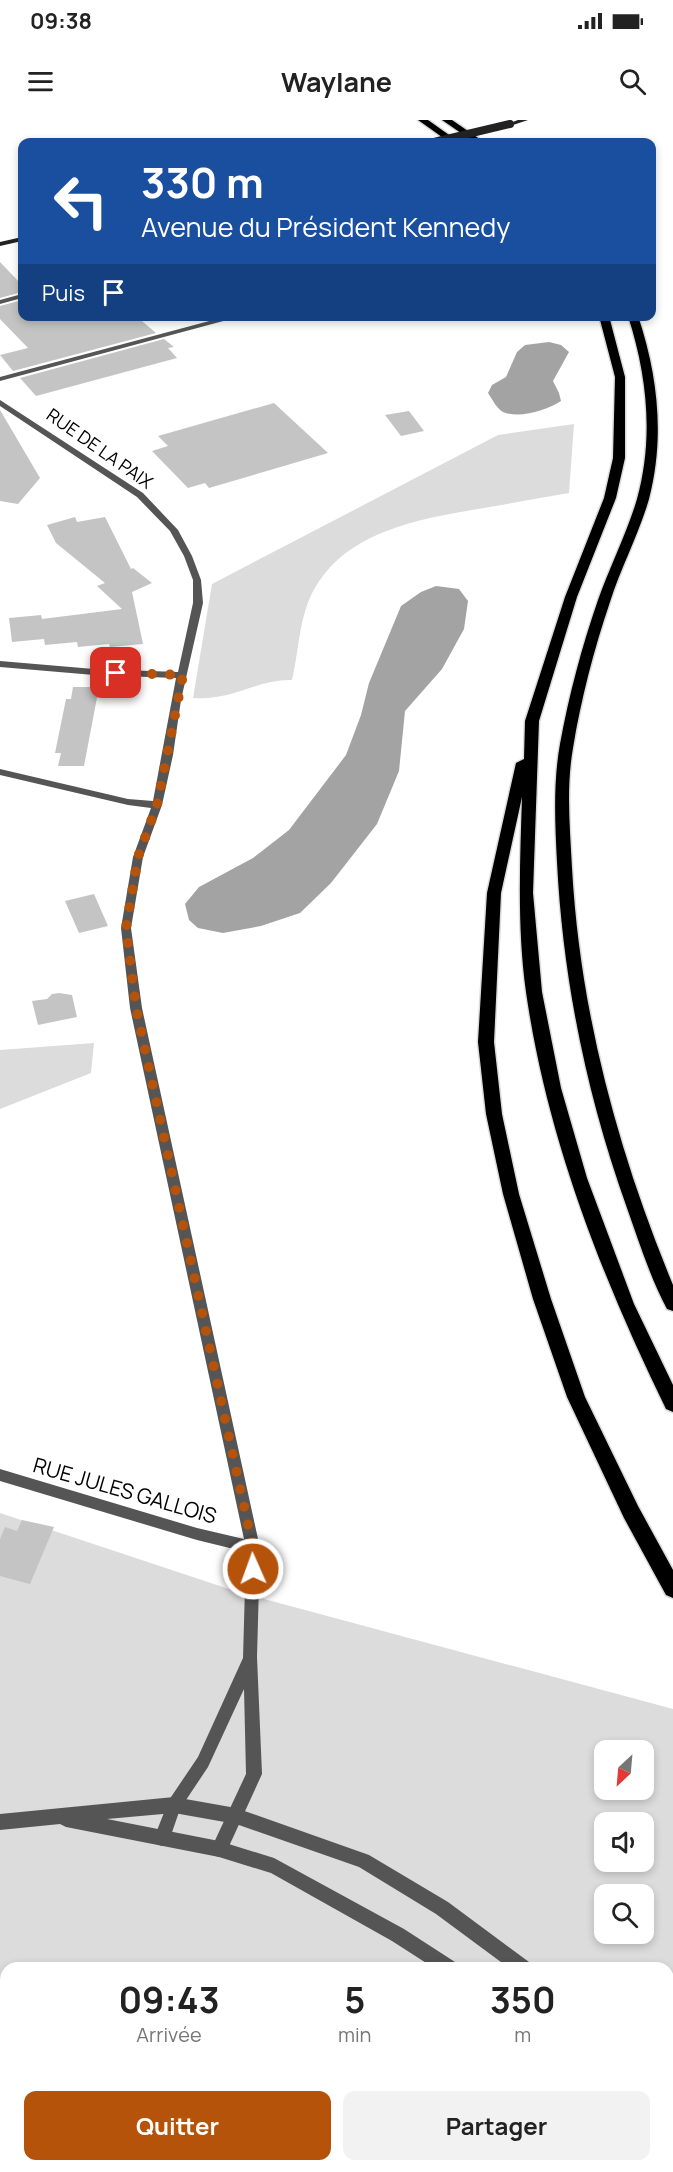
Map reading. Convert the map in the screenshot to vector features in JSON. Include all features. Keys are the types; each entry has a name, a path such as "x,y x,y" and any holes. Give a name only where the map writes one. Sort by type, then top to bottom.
{"highway":[{"path":"422,120 448,138"},
{"path":"446,120 473,138"},
{"path":"606,321 620,377 619,458 610,498 571,597 532,721 494,893 486,1042 494,1114 514,1204 542,1299 576,1397 631,1512 673,1589"},
{"path":"634,321 649,376 651,461 642,499 603,602 574,709 566,751 562,805 565,900 577,997 595,1082 620,1168 673,1304"},
{"path":"532,721 526,893 534,992 553,1088 579,1178 625,1304 673,1404"}],"main road":[{"path":"451,138 525,120"},
{"path":"0,244 18,240"}],"street":[{"path":"0,302 18,297"},
{"path":"0,379 220,321"},
{"name":"RUE DE LA PAIX","path":"0,402 140,495 174,530 188,556 197,580 198,603 157,805 138,857 126,928 136,1008 253,1548"},
{"path":"0,664 94,672 183,675"},
{"path":"0,772 128,802 157,805"},
{"name":"RUE JULES GALLOIS","path":"0,1475 197,1534 253,1548"},
{"path":"219,1849 254,1774 250,1657 253,1548"},
{"path":"162,1838 174,1805 203,1762 250,1657"},
{"path":"0,1822 174,1805 236,1815 363,1861 442,1908 515,1962"},
{"path":"53,1817 219,1849 274,1866 398,1935 440,1962"}],"shaded area":[{"path":"549,342 561,345 569,352 553,381 561,401 548,408 525,414 510,414 501,411 488,393 492,385 506,377 517,352 525,345"},
{"path":"574,424 569,493 433,517 383,532 360,543 340,558 322,577 309,600 292,680 267,683 220,696 193,698 212,584 498,435"},
{"path":"436,586 459,589 468,601 464,629 442,669 405,711 399,771 377,824 331,883 300,913 261,926 223,933 198,928 189,920 185,904 199,887 253,858 289,830 346,755 361,715 369,683 401,606 421,592"},
{"path":"94,1043 91,1073 0,1109 0,1050"},
{"path":"0,1513 238,1592 673,1709 673,1962 0,1962"}],"building":[{"path":"0,262 18,281 18,293 0,298"},
{"path":"18,301 18,321 142,321 156,333 13,371 0,355 28,348 0,319 0,306"},
{"path":"164,339 174,347 168,348 177,358 36,396 20,378"},
{"path":"274,403 328,453 209,488 205,483 188,488 152,451 168,446 158,436"},
{"path":"0,410 40,478 18,504 0,501"},
{"path":"409,411 424,431 401,436 385,415"},
{"path":"75,517 77,522 105,517 131,569 133,568 152,583 132,592 143,644 78,647 77,642 45,645 44,639 12,642 9,618 41,615 42,619 122,609 97,586 105,583 56,543 47,525"},
{"path":"73,687 99,687 84,766 58,766 61,753 55,753 66,699 71,699"},
{"path":"94,894 108,926 79,933 65,901"},
{"path":"52,994 72,995 77,1017 38,1025 32,1001 47,999"},
{"path":"22,1520 54,1527 30,1584 0,1576 0,1539 5,1527 17,1531"}],"route":[{"path":"116,673 183,675 176,700 168,755 157,805 138,857 126,928 136,1008 253,1548 253,1569"}]}
